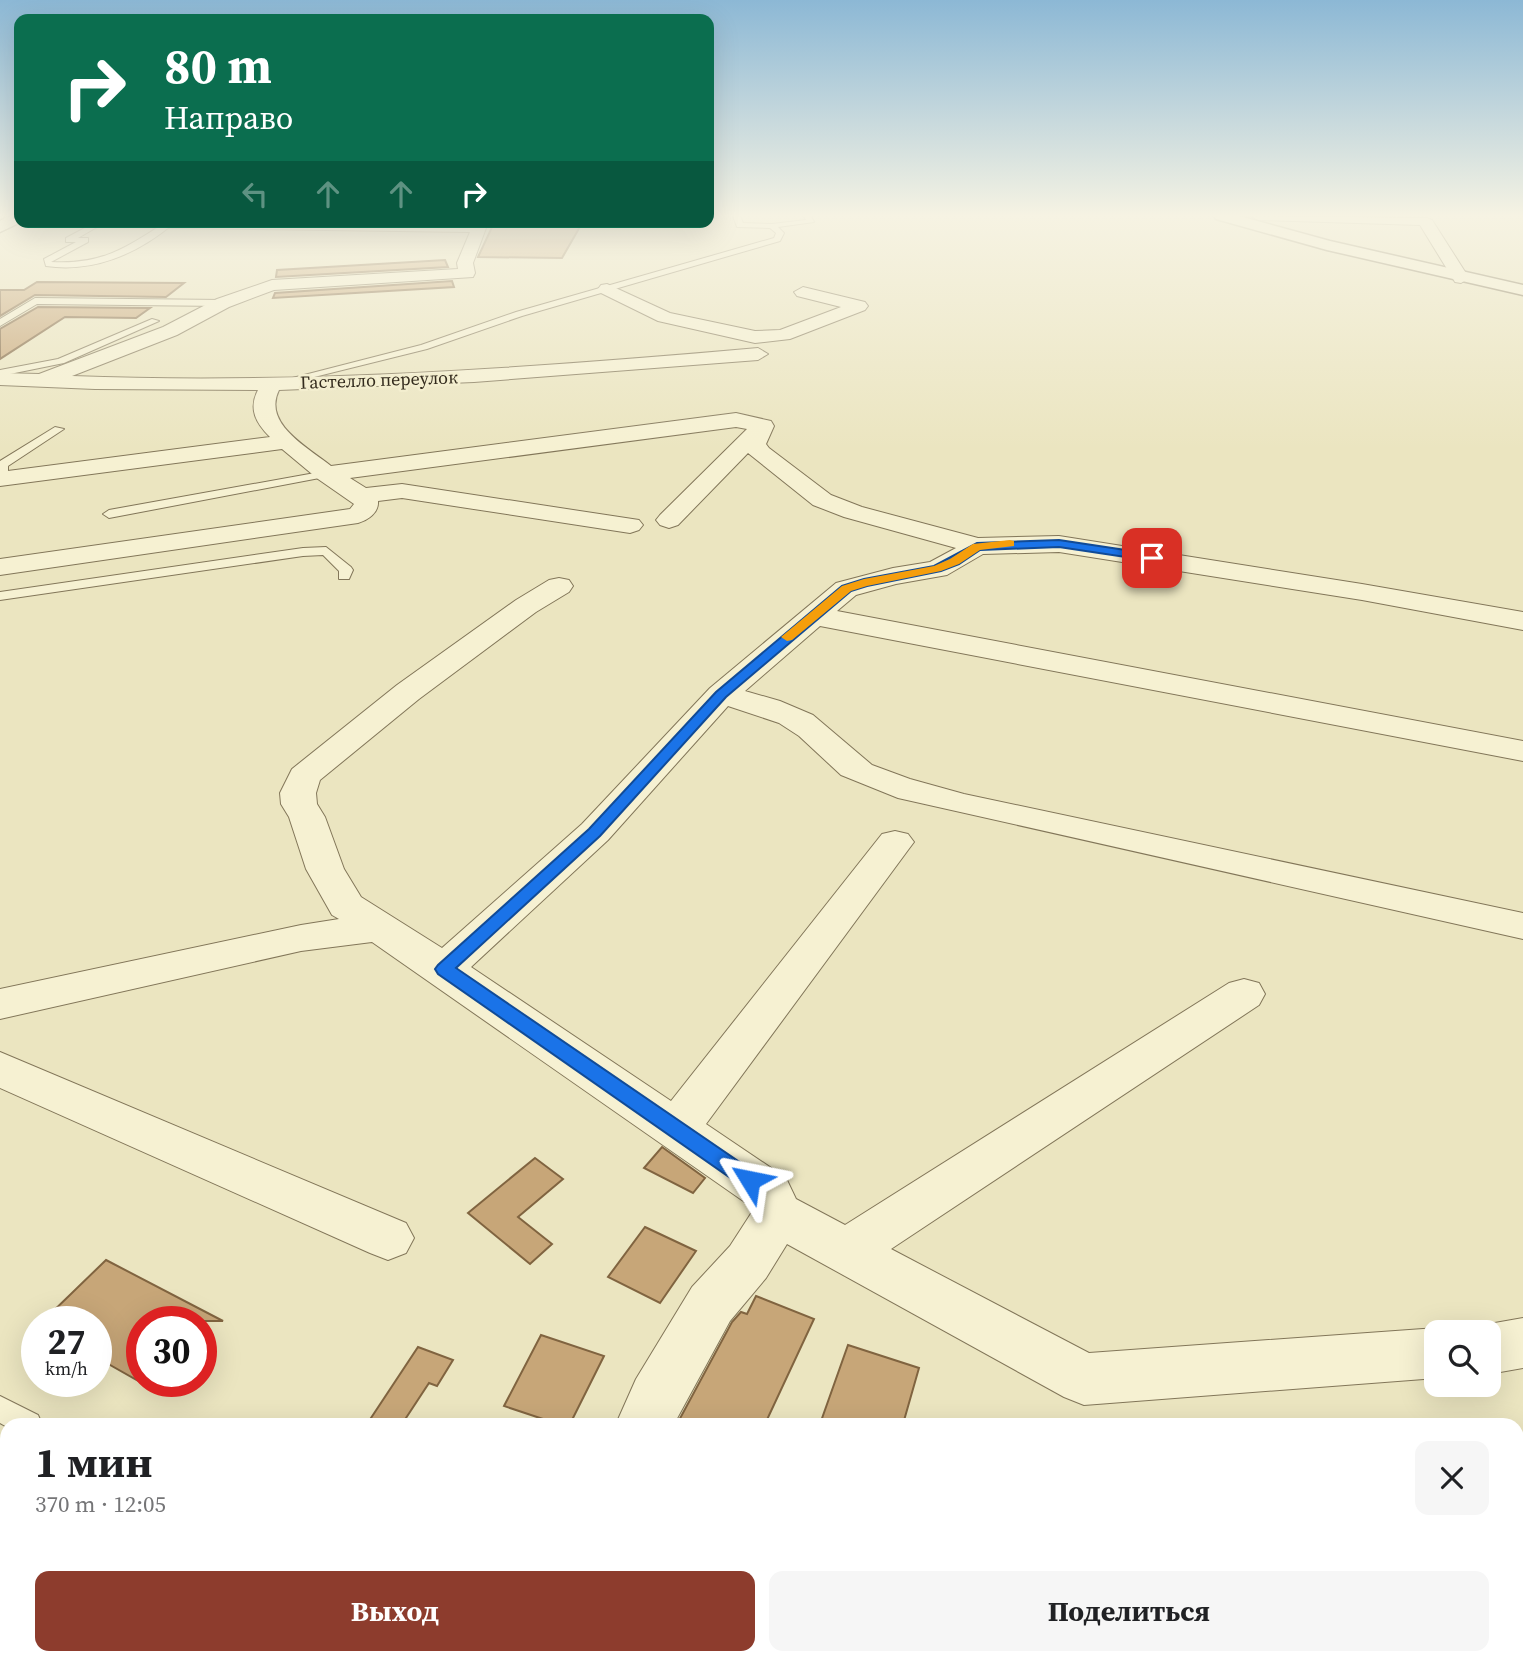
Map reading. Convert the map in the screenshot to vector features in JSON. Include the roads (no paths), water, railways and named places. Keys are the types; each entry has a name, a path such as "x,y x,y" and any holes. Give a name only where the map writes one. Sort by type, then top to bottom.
{"street":[{"path":"41,381 170,331 223,303 249,294"},
{"path":"616,294 664,317 755,337 783,335 859,306 809,294"},
{"name":"Гастелло переулок","path":"0,379 272,384 609,368 758,354"},
{"path":"0,567 358,515 366,507 361,496 326,474 267,422 262,412 265,394 272,384"},
{"path":"326,474 736,421 763,426"},
{"path":"669,520 763,426"},
{"path":"763,426 755,444 759,452 822,500 853,512 977,546 1059,544 1362,592 1523,621"},
{"path":"1,478 287,442"},
{"path":"361,496 402,491 630,525"},
{"path":"444,969 595,832 721,695 846,589 883,578 937,569 977,546"},
{"path":"559,586 526,606 408,692 304,776 298,793 299,804 307,817 325,869 346,906 444,969 768,1192 778,1214 1084,1379 1424,1354"},
{"path":"815,616 1523,751"},
{"path":"721,695 793,716 814,731 857,771 881,782 963,804 1523,926"},
{"path":"676,1129 895,842"},
{"path":"0,1004 301,938 382,927"},
{"path":"846,1251 1244,994"},
{"path":"0,1069 388,1238"},
{"path":"648,1418 656,1398 711,1304 748,1262 778,1214"},
{"path":"1501,1347 1523,1343"}],"lane":[{"path":"272,384 424,347 519,313 590,294"},
{"path":"0,323 35,301 223,303"},
{"path":"0,373 61,361 155,321"},
{"path":"1,478 2,465 59,429"},
{"path":"110,513 326,474"},
{"path":"0,596 303,552 326,551 346,570 344,576"},
{"path":"0,1409 17,1418"}]}
